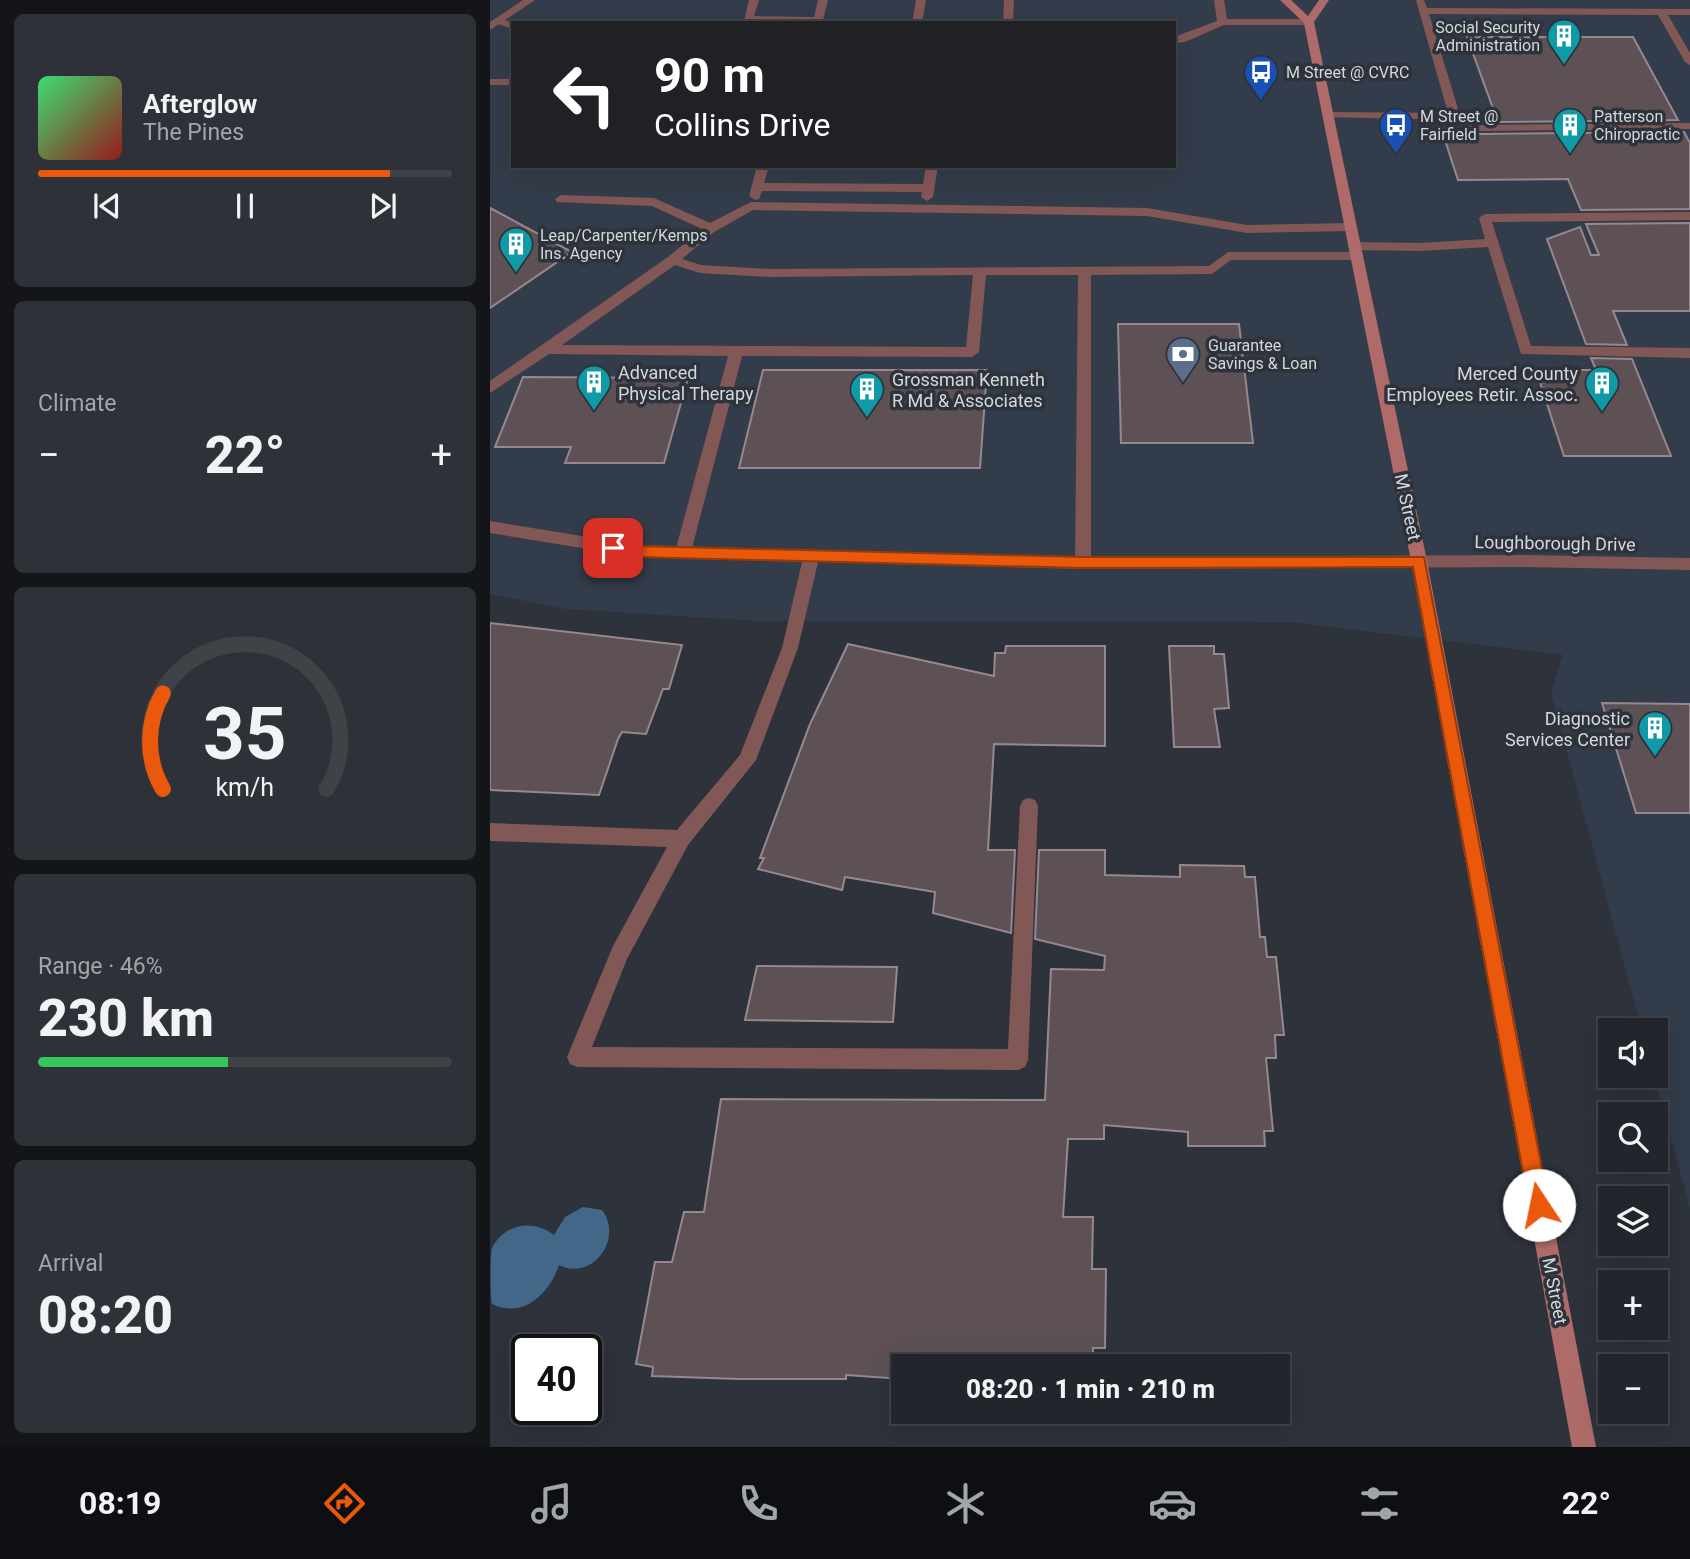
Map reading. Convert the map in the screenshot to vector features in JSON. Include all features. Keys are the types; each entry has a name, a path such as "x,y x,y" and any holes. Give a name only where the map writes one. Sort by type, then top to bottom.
{"street":[{"path":"494,24 530,0"},
{"path":"748,19 754,0"},
{"path":"742,21 818,20 823,0"},
{"path":"917,21 920,0"},
{"path":"1008,21 1009,0"},
{"path":"1219,0 1222,22"},
{"path":"1285,0 1308,22"},
{"path":"1308,22 1324,0"},
{"path":"1455,117 1422,6 1690,12"},
{"path":"1661,12 1690,62"},
{"path":"1176,40 1222,22 1308,22"},
{"name":"M Street","path":"1308,22 1419,561 1584,1447"},
{"path":"490,82 511,82"},
{"path":"1328,115 1455,117 1480,128 1690,126"},
{"path":"751,206 762,168"},
{"path":"925,208 932,168"},
{"path":"757,187 929,188"},
{"path":"561,198 654,202 711,228"},
{"path":"490,388 673,260 731,214 751,206 1147,212 1247,229 1351,227"},
{"path":"1690,216 1485,218 1526,351 1690,353"},
{"path":"673,260 700,269 770,273 1085,268 1212,270 1228,256 1493,243"},
{"path":"1083,563 1085,268"},
{"path":"546,349 972,352 979,271"},
{"path":"683,552 736,351"},
{"name":"Loughborough Drive","path":"490,527 637,551 1083,563 1419,561 1690,564"},
{"path":"811,556 790,648 747,760 681,839 620,953 577,1057 1018,1060 1029,806"},
{"path":"490,832 681,839"}],"shaded area":[{"path":"490,0 1690,0 1690,1209 1668,1128 1668,1102 1661,1102 1657,1088 1668,1088 1668,1018 1639,1018 1551,692 1563,655 1289,622 757,621 565,609 490,594"}],"water":[{"path":"583,1207 602,1210 608,1221 607,1245 601,1255 583,1268 571,1269 559,1265 555,1276 542,1294 525,1306 504,1308 492,1304 491,1253 504,1233 529,1225 554,1235 565,1217"}],"building":[{"name":"Social Security Administration","path":"1467,37 1633,37 1678,120 1498,122"},
{"name":"Patterson Chiropractic","path":"1442,131 1480,134 1684,132 1690,143 1690,209 1581,210 1568,179 1458,180"},
{"name":"Leap/Carpenter/Kemps Ins. Agency","path":"490,208 572,252 490,308"},
{"path":"1690,223 1690,311 1613,311 1627,345 1586,344 1547,239 1580,227 1591,255 1599,255 1586,224"},
{"name":"Guarantee Savings & Loan","path":"1118,324 1239,324 1253,443 1121,443"},
{"name":"Merced County Employees Retir. Assoc.","path":"1591,358 1632,359 1671,456 1564,456 1536,370 1596,370"},
{"name":"Grossman Kenneth R Md & Associates","path":"763,370 987,370 980,468 739,468"},
{"name":"Advanced Physical Therapy","path":"523,377 688,378 664,463 565,463 571,447 495,447"},
{"path":"490,623 682,645 669,689 663,689 646,734 622,732 599,795 490,790"},
{"path":"848,644 994,676 995,653 1005,653 1006,646 1105,646 1105,746 994,744 988,850 1015,850 1011,933 933,913 935,892 845,877 842,890 758,869 810,724"},
{"path":"1169,646 1214,646 1214,654 1224,654 1229,708 1214,709 1220,747 1174,747"},
{"name":"Diagnostic Services Center","path":"1602,703 1690,704 1690,813 1636,813"},
{"path":"1039,850 1105,850 1105,875 1180,877 1180,865 1244,866 1245,877 1255,877 1260,937 1265,937 1267,957 1276,957 1284,1035 1275,1035 1276,1058 1266,1058 1273,1131 1264,1131 1265,1146 1188,1146 1188,1132 1104,1125 1104,1139 1068,1139 1063,1217 1093,1217 1092,1269 1106,1269 1105,1348 1093,1348 1093,1354 891,1354 891,1378 846,1375 846,1379 652,1376 653,1367 636,1364 655,1262 672,1262 684,1212 704,1212 721,1099 1045,1100 1051,969 1104,970 1105,956 1035,939"},
{"path":"757,966 897,967 893,1022 745,1020"}],"place":[{"name":"Social Security Administration","path":"1564,66"},
{"name":"M Street @ CVRC","path":"1261,102"},
{"name":"M Street @ Fairfield","path":"1396,155"},
{"name":"Patterson Chiropractic","path":"1570,155"},
{"name":"Leap/Carpenter/Kemps Ins. Agency","path":"516,274"},
{"name":"Guarantee Savings & Loan","path":"1183,384"},
{"name":"Advanced Physical Therapy","path":"594,412"},
{"name":"Merced County Employees Retir. Assoc.","path":"1602,413"},
{"name":"Grossman Kenneth R Md & Associates","path":"867,419"},
{"name":"Diagnostic Services Center","path":"1655,758"}],"route":[{"path":"613,548 637,551 1083,563 1419,561 1539,1205"}]}
